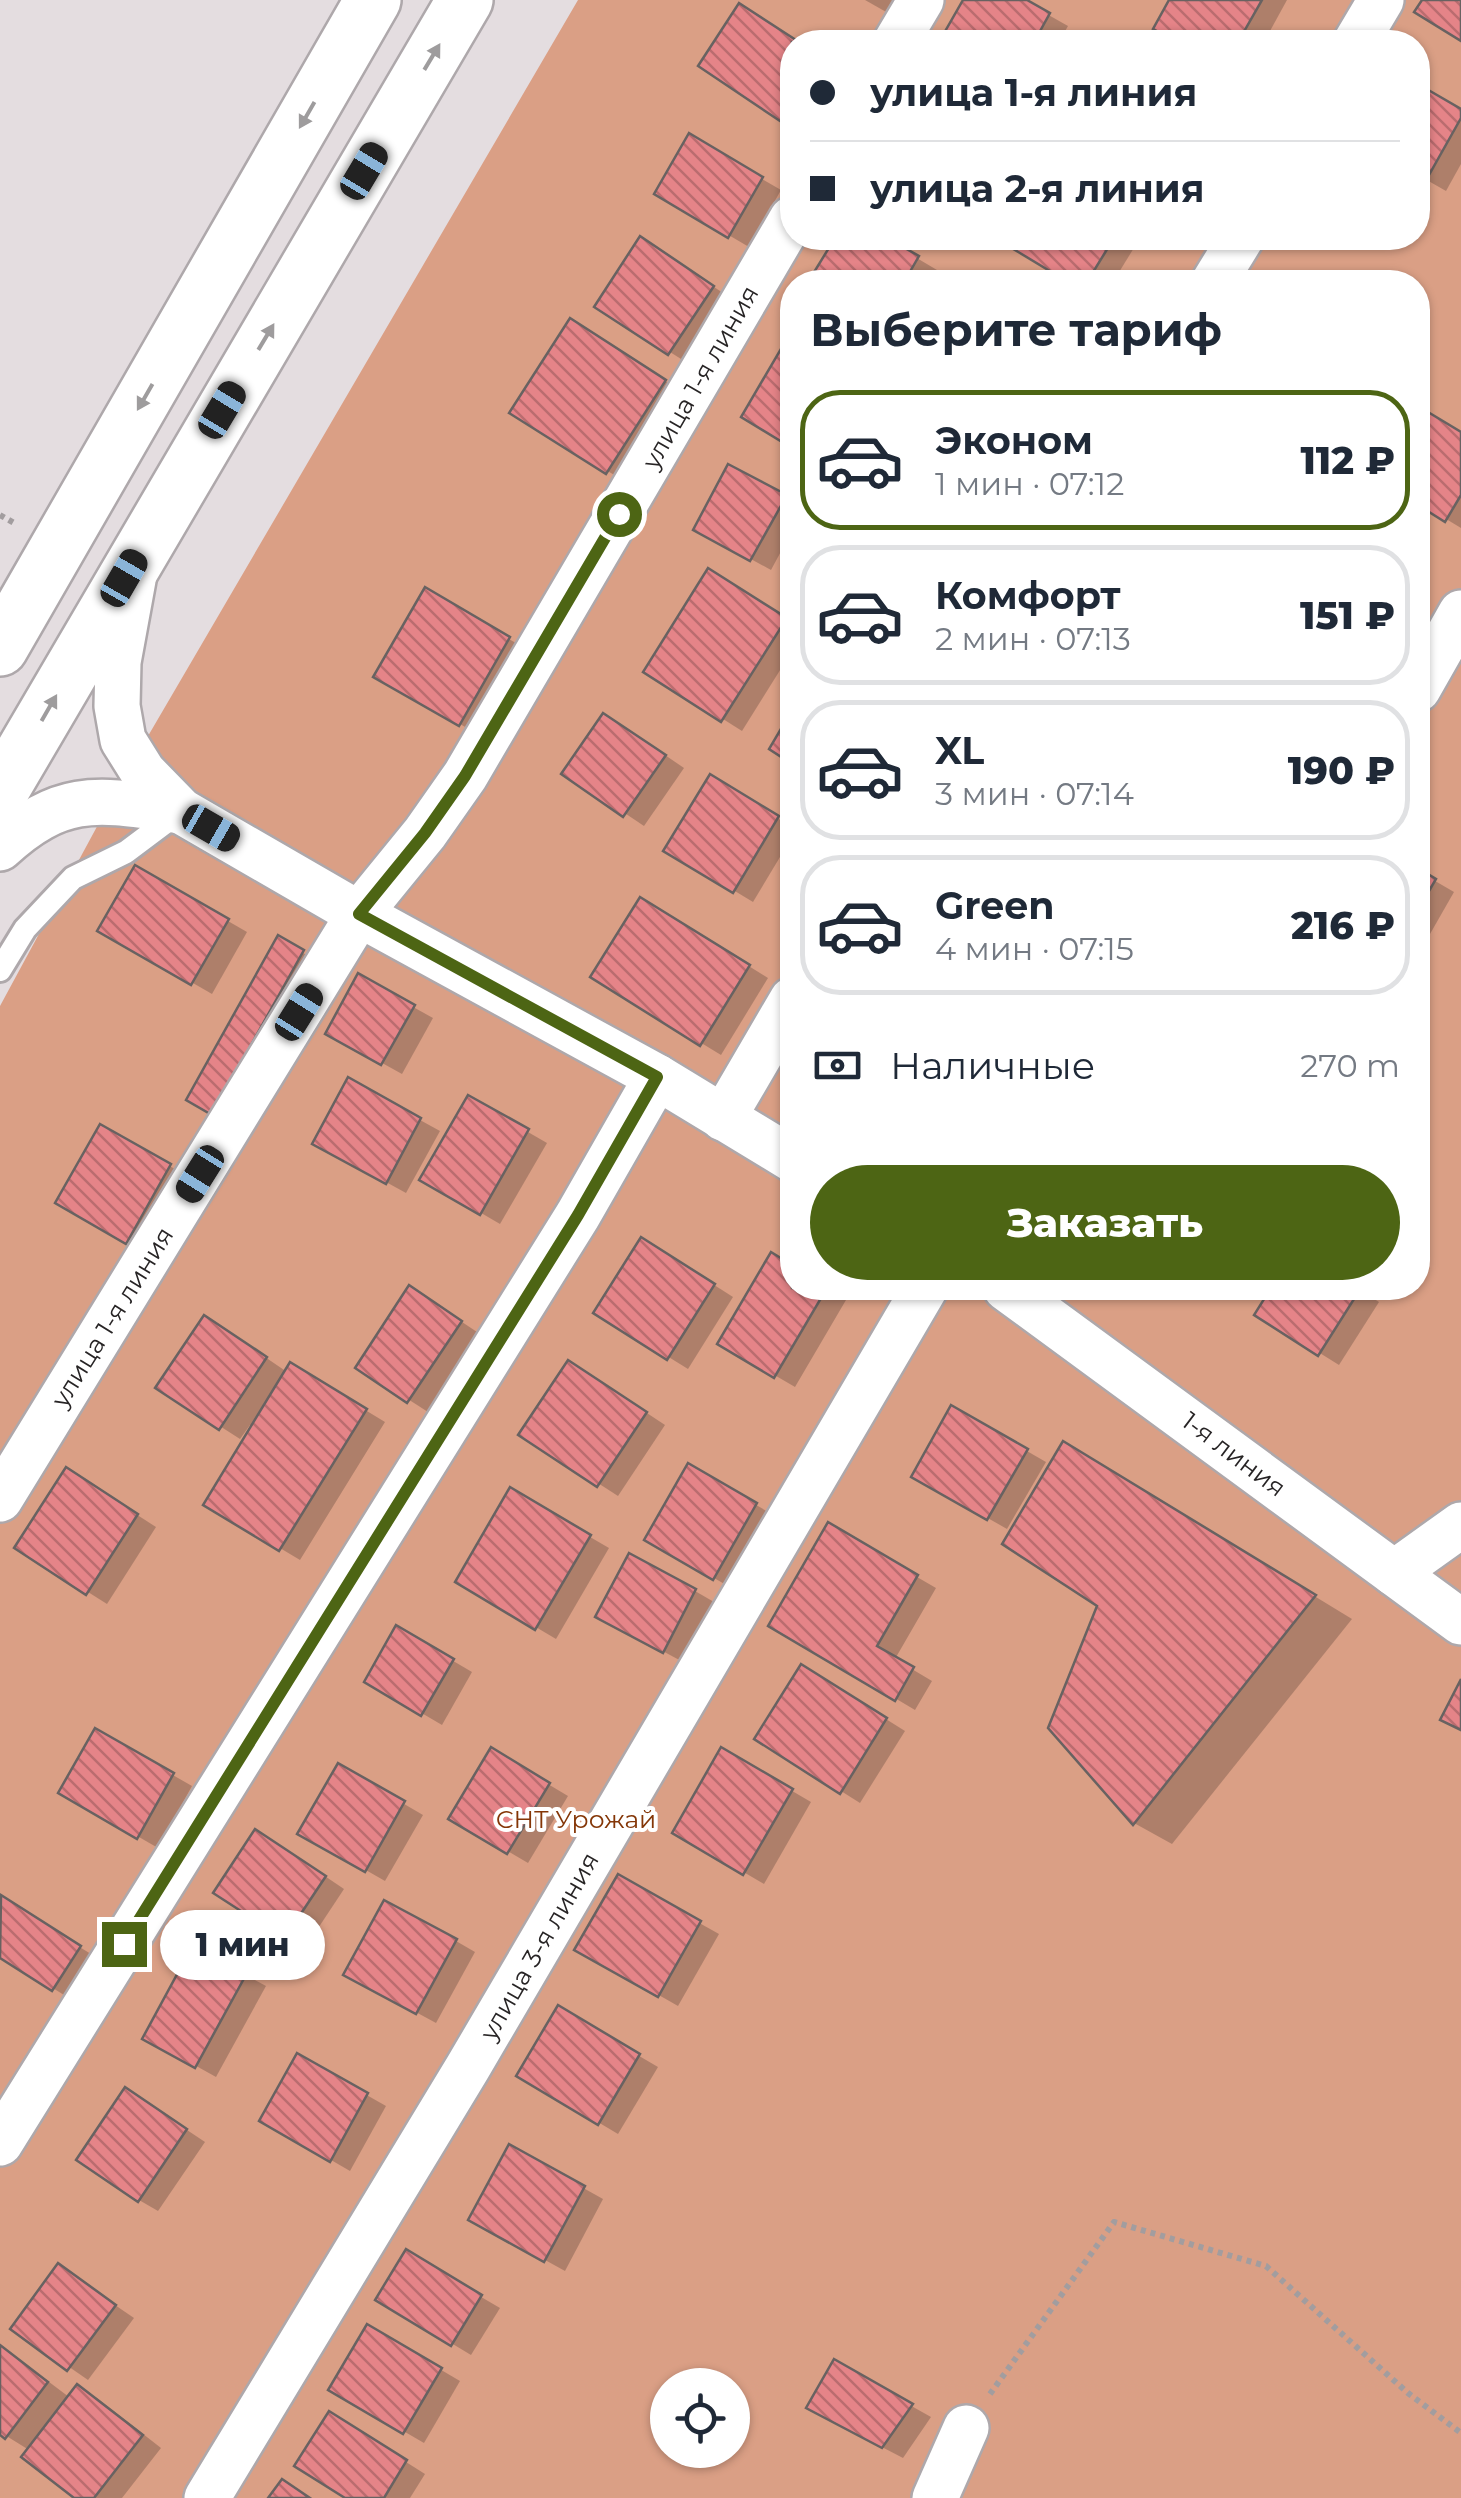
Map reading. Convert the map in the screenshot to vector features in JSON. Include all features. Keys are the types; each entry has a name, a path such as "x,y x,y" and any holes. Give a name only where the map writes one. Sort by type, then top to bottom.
{"main road":[{"path":"0,648 373,0"},
{"path":"0,792 466,0"}],"street":[{"path":"903,30 921,0"},
{"path":"1363,30 1381,0"},
{"name":"улица 1-я линия","path":"0,1499 359,914 465,776 780,239"},
{"path":"141,548 124,616 117,706 123,740 143,772 181,810 359,914 657,1077 780,1153"},
{"path":"1430,668 1461,613"},
{"path":"0,848 53,808 84,802 121,802 181,810"},
{"path":"723,1118 780,1021"},
{"path":"0,2143 578,1215 657,1077"},
{"name":"улица 3-я линия","path":"208,2498 468,2067 918,1300"},
{"name":"1-я линия","path":"1064,1304 1394,1573 1461,1622"},
{"path":"1394,1573 1461,1526"},
{"path":"934,2498 966,2428"}],"lane":[{"path":"0,970 26,929 73,878 126,852 181,810"}],"path":[{"path":"966,2428 1114,2222 1266,2266 1408,2393 1461,2432"}],"green space":[{"name":"СНТ Урожай","path":"578,0 1461,0 1461,2498 0,2498 0,1006 120,784"}],"building":[{"path":"963,0 1027,0 1050,13 1041,30 946,30"},
{"path":"1169,0 1262,0 1245,30 1153,29"},
{"path":"1422,0 1461,0 1461,41 1414,12"},
{"path":"739,3 781,30 780,121 698,66"},
{"path":"1430,91 1461,109 1461,118 1430,173"},
{"path":"689,133 763,177 728,238 654,194"},
{"path":"640,236 714,286 668,355 594,307"},
{"path":"828,250 908,250 919,256 911,270 815,270"},
{"path":"1015,250 1107,250 1094,270 1048,270"},
{"path":"570,318 666,380 606,474 509,413"},
{"path":"780,350 780,441 741,417"},
{"path":"1430,413 1461,432 1461,495 1445,522 1430,513"},
{"path":"728,464 780,491 780,507 750,561 693,530"},
{"path":"708,568 780,614 780,629 721,722 643,672"},
{"path":"425,587 510,637 459,726 373,677"},
{"path":"603,713 666,755 623,817 561,774"},
{"path":"780,730 780,756 769,749"},
{"path":"710,774 779,816 733,893 663,851"},
{"path":"135,865 229,919 191,985 97,931"},
{"path":"640,897 750,965 700,1046 590,977"},
{"path":"278,935 304,950 212,1115 186,1100"},
{"path":"358,973 415,1005 381,1065 325,1034"},
{"path":"348,1077 421,1118 386,1184 312,1144"},
{"path":"468,1095 529,1129 480,1215 419,1180"},
{"path":"100,1124 171,1164 126,1244 55,1203"},
{"path":"641,1237 715,1284 667,1360 593,1313"},
{"path":"771,1252 780,1258 780,1300 820,1300 774,1378 717,1344"},
{"path":"409,1285 462,1321 407,1403 355,1368"},
{"path":"1263,1300 1353,1300 1318,1356 1254,1315"},
{"path":"204,1315 267,1357 219,1430 155,1388"},
{"path":"568,1360 647,1412 597,1487 518,1435"},
{"path":"290,1362 367,1409 279,1551 203,1505"},
{"path":"951,1405 1028,1449 987,1520 911,1477"},
{"path":"1063,1441 1316,1595 1133,1825 1048,1728 1097,1606 1002,1544"},
{"path":"688,1463 757,1503 713,1580 644,1540"},
{"path":"66,1467 138,1514 86,1595 14,1548"},
{"path":"510,1487 591,1535 535,1630 455,1582"},
{"path":"828,1522 918,1575 877,1646 914,1667 895,1701 768,1626"},
{"path":"629,1553 696,1589 663,1653 595,1617"},
{"path":"396,1625 454,1659 421,1716 364,1682"},
{"path":"801,1664 887,1718 840,1794 754,1739"},
{"path":"1461,1679 1461,1730 1440,1720"},
{"path":"95,1728 174,1773 137,1839 58,1793"},
{"path":"491,1747 550,1783 507,1854 448,1819"},
{"path":"721,1747 793,1789 743,1875 672,1833"},
{"path":"338,1763 405,1801 365,1872 297,1834"},
{"path":"255,1829 326,1876 284,1939 213,1893"},
{"path":"618,1874 701,1921 658,1997 574,1950"},
{"path":"1,1895 81,1946 52,1991 0,1958"},
{"path":"384,1900 457,1939 416,2014 343,1975"},
{"path":"194,1943 247,1973 195,2068 142,2039"},
{"path":"558,2005 640,2054 598,2125 516,2076"},
{"path":"297,2053 368,2093 330,2162 259,2121"},
{"path":"125,2087 187,2129 138,2202 76,2160"},
{"path":"509,2144 585,2186 544,2262 468,2220"},
{"path":"406,2249 482,2295 451,2346 375,2300"},
{"path":"58,2263 116,2305 67,2371 10,2329"},
{"path":"367,2324 442,2368 403,2434 328,2390"},
{"path":"0,2345 48,2382 5,2439 0,2435"},
{"path":"834,2359 913,2404 882,2448 806,2408"},
{"path":"77,2384 143,2435 94,2498 74,2498 21,2457"},
{"path":"329,2411 407,2460 384,2498 345,2498 294,2466"},
{"path":"282,2479 310,2498 268,2498"}],"route":[{"path":"124,1944 578,1215 657,1077 359,914 465,776 619,514"}]}
